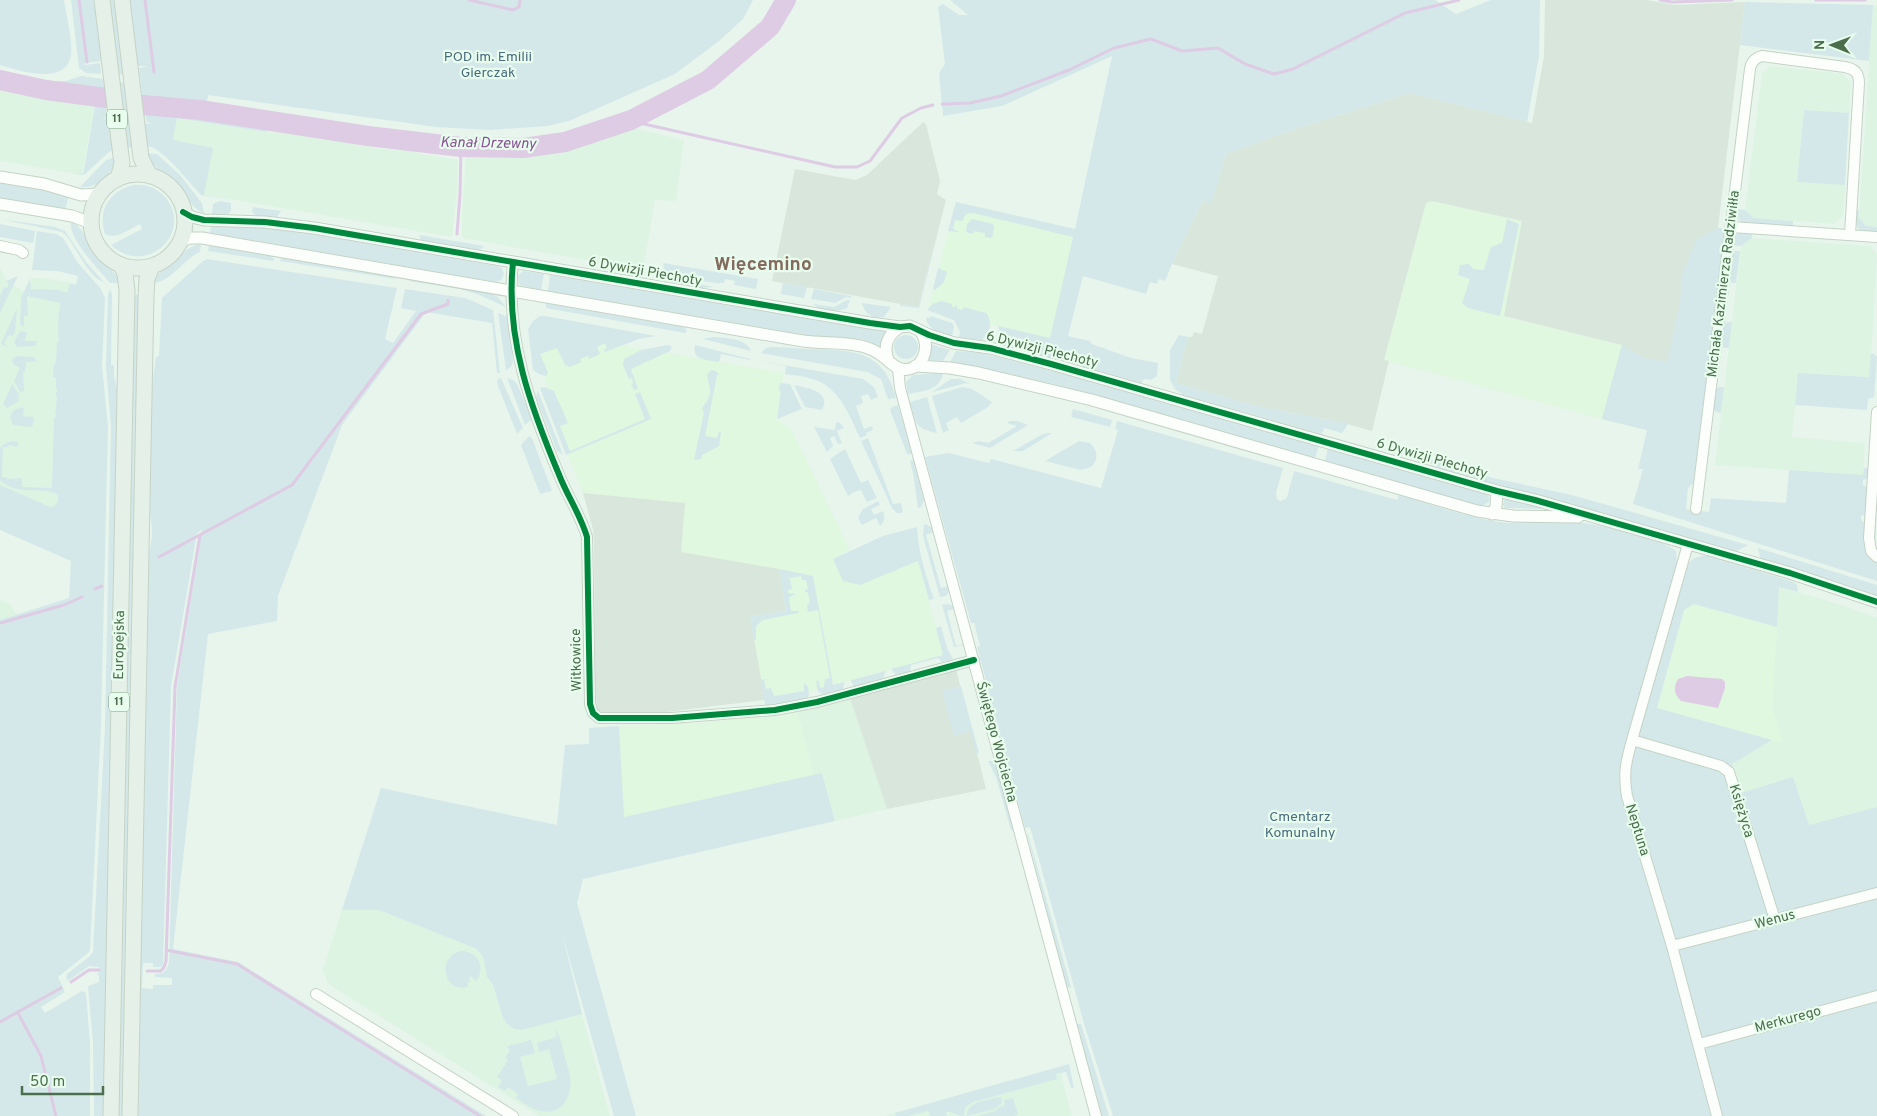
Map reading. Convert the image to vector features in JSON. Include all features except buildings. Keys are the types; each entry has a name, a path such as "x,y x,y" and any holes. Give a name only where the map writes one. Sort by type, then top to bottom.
{"main road":[{"name":"11","path":"102,0 122,163 118,179"},
{"name":"11","path":"122,0 141,158 150,176"},
{"path":"133,174 150,176 164,182 173,190 181,203 184,212 184,227 180,242 168,256 152,266 136,268 121,265 108,257 100,248 93,234 91,223 93,206 109,184 118,179 133,174"},
{"name":"Europejska","path":"111,1116 127,294 125,274 121,265"},
{"name":"Europejska","path":"130,1116 146,295 147,279 152,266"}],"street":[{"name":"Michała Kazimierza Radziwiłła","path":"1696,509 1750,69 1754,60 1762,56 1845,66 1856,72 1859,83 1850,235"},
{"path":"0,177 44,184 81,195 100,194"},
{"path":"0,204 72,216 91,223"},
{"name":"6 Dywizji Piechoty","path":"184,212 198,219 282,223 870,323 900,327 910,326 921,332 954,343 990,348 1051,364 1688,544 1831,586 1877,602"},
{"path":"1731,226 1877,237"},
{"path":"180,242 189,238 202,238 803,341 853,344 874,351 898,368"},
{"path":"0,246 23,253"},
{"path":"511,290 513,262"},
{"name":"Witkowice","path":"511,290 517,350 522,374 555,466 584,526 587,537 590,704 593,713 599,718 672,718 775,710 817,702 974,660"},
{"path":"888,360 887,341 892,332 900,327"},
{"path":"915,366 925,353 925,340 921,332"},
{"name":"6 Dywizji Piechoty","path":"898,368 907,369 915,366 950,368 980,373 1092,400 1477,511 1492,514 1595,518"},
{"name":"Świętego Wojciecha","path":"898,368 900,388 1096,1116"},
{"path":"1877,412 1869,538 1871,551 1877,557"},
{"path":"1492,514 1496,507 1497,491"},
{"name":"Neptuna","path":"1688,544 1632,740 1624,780 1627,796 1672,946 1717,1116"},
{"name":"Księżyca","path":"1632,740 1721,766 1729,772 1775,920"},
{"name":"Wenus","path":"1672,946 1877,893"},
{"path":"316,994 513,1116"},
{"name":"Merkurego","path":"1699,1044 1877,996"}],"shaded area":[{"path":"1545,0 1647,0 1675,5 1745,2 1718,228 1659,433 1602,419 1622,345 1504,316 1522,221 1432,201 1426,203 1384,360 1389,361 1372,431 1340,422 1252,405 1176,383 1188,337 1192,337 1194,332 1202,334 1218,276 1172,264 1203,201 1211,203 1226,154 1295,129 1410,93 1532,123 1544,56"},
{"path":"1873,5 1877,5 1877,227 1866,226 1859,218"},
{"path":"1770,66 1844,74 1851,83 1849,113 1804,110 1797,181 1845,185 1843,216 1834,224 1753,218 1745,210 1762,73"},
{"path":"0,87 95,104 82,175 0,161"},
{"path":"177,118 267,132 293,133 326,140 326,136 358,140 357,145 393,150 409,149 417,153 458,160 452,237 204,195 173,140"},
{"path":"923,122 926,124 940,181 937,194 946,200 918,307 772,281 795,169 855,180 867,175"},
{"path":"629,127 684,140 676,201 655,200 643,270 462,238 466,157 532,156 580,145"},
{"path":"1432,201 1522,221 1504,317 1622,345 1602,419 1384,360 1426,203"},
{"path":"956,202 1075,229 1050,339 928,309"},
{"path":"1750,238 1870,246 1877,254 1870,377 1799,373 1792,437 1865,443 1863,475 1715,465 1741,245"},
{"path":"0,268 7,282 24,291 31,278 44,278 85,285 74,512 0,500"},
{"path":"530,330 784,373 776,419 791,429 850,550 833,559 860,585 918,561 943,655 801,694 765,700 750,616 779,570 681,552 685,503 583,493 570,461"},
{"path":"583,493 685,503 681,552 779,569 786,611 750,616 765,700 658,713 605,714 599,711 595,684 594,542 593,529"},
{"path":"1779,587 1839,604 1877,618 1877,807 1809,826 1741,793 1732,764 1772,740 1783,743 1772,707"},
{"path":"0,599 10,604 17,615 0,620"},
{"path":"1694,604 1777,627 1772,707 1783,743 1657,708 1684,610"},
{"path":"956,669 986,789 887,809 850,698"},
{"path":"1687,676 1722,679 1725,682 1725,688 1718,708 1681,701 1677,696 1675,685 1678,679"},
{"path":"850,698 887,809 835,821 822,773 814,776 797,712"},
{"path":"797,712 814,776 623,817 619,726 701,723"},
{"path":"342,910 379,910 477,949 483,957 487,977 493,985 502,1015 514,1029 522,1030 582,1014 610,1116 539,1116 328,984 325,974 322,972"},
{"path":"1059,1068 1072,1116 884,1116"}],"green space":[{"path":"0,0 64,0 71,42 71,55 67,65 61,70 41,74 0,65"},
{"path":"71,0 96,0 103,61 85,63 85,65 100,63 101,74 86,73 79,68"},
{"path":"108,0 116,0 125,75 117,74"},
{"name":"POD im. Emilii Gierczak","path":"127,0 753,0 743,19 719,41 675,74 569,121 548,126 490,130 436,127 208,95 206,109 143,100 139,68 149,66 136,66"},
{"path":"950,0 1435,0 1456,14 1491,0 1540,0 1539,56 1527,122 1410,93 1295,129 1226,154 1211,204 1203,201 1165,281 1159,279 1157,284 1150,282 1146,294 1083,276 1068,336 1090,341 1092,344 1131,358 1158,363 1157,376 1151,380 1143,379 1142,383 1002,344 998,326 1050,338 1073,237 973,213 966,214 962,221 955,220 953,229 959,232 948,231 956,202 1075,229 1112,56 1002,106 943,116 939,73 945,64 938,7 943,4 959,15 968,15"},
{"path":"1745,2 1873,5 1869,61 1740,45"},
{"path":"0,71 16,76 52,81 66,81 81,76 103,79 105,91 92,89 89,103 0,87"},
{"path":"118,82 126,83 134,147 126,148"},
{"path":"95,106 106,107 107,117 101,119 111,118 115,150 109,152 83,174"},
{"path":"144,110 199,114 268,125 267,132 177,118 173,140 213,148 204,195 230,200 201,195 167,158 160,152 146,146 143,124 153,123 147,122"},
{"path":"1804,110 1849,113 1845,185 1797,182"},
{"path":"147,153 157,154 180,175 202,203 204,213 195,207 180,188 154,165"},
{"path":"115,157 112,170 104,180 93,186 80,187 106,160"},
{"path":"0,181 43,188 69,196 65,209 0,198"},
{"path":"134,185 151,187 162,194 173,210 174,224 170,236 162,246 151,254 138,256 125,254 111,245 142,229 140,224 114,236 105,234 103,225 104,210 112,197 118,192"},
{"path":"946,200 919,308 900,306 900,304 918,307"},
{"path":"220,201 231,203 231,211 228,214 212,214 213,204"},
{"path":"253,207 281,211 277,217 256,216 252,212"},
{"path":"1739,209 1745,210 1753,218 1793,221 1793,226 1742,223 1737,217"},
{"path":"1856,210 1859,210 1859,218 1866,226 1877,227 1877,233 1865,232 1859,229 1856,222"},
{"path":"0,219 55,227 65,231 86,262 104,282 92,274 86,267 62,232"},
{"path":"972,219 993,224 992,238 985,237 985,233 974,231 973,234 966,232 967,224"},
{"path":"1507,219 1519,224 1500,316 1468,308 1462,303 1470,279 1458,275 1460,265 1469,264 1473,269 1484,270 1491,247 1502,243"},
{"path":"71,222 82,231 94,253 112,270 120,283 110,283 92,262 74,236"},
{"path":"0,224 35,231 33,243 0,237"},
{"path":"211,226 264,228 313,233 498,266 502,268 504,274 501,280 496,282 210,233"},
{"path":"1718,228 1726,228 1696,481 1688,488 1686,509 1709,512 1711,498 1786,503 1789,470 1863,475 1864,468 1867,468 1869,470 1869,478 1863,480 1863,485 1868,488 1866,514 1861,516 1861,520 1866,524 1865,550 1877,562 1877,581 1633,504 1643,469 1638,469 1647,430 1602,419 1622,345 1645,358 1667,362 1680,303 1682,275 1696,240"},
{"path":"37,231 56,234 63,238 78,263 101,289 105,298 102,366 108,427 101,726 90,950 58,977 65,992 41,1007 45,1013 82,991 86,993 90,1043 90,1116 0,1116 0,620 69,598 71,561 0,530 0,485 50,507 55,506 58,501 58,495 52,492 15,489 0,480 0,448 8,442 15,441 18,442 18,447 9,445 8,447 3,447 2,477 7,477 7,479 22,478 22,487 52,488 54,418 56,417 57,398 55,393 57,392 56,378 53,377 57,342 59,342 58,322 60,303 27,296 28,316 24,316 24,326 22,326 20,325 21,298 30,279 31,289 59,290 67,293 70,284 76,285 78,276 57,271 32,270"},
{"path":"1740,232 1752,232 1752,238 1741,246 1736,246 1733,243 1735,235"},
{"path":"419,235 484,246 480,250 421,240"},
{"path":"201,244 200,252 172,275 160,282 153,283 161,272 185,251"},
{"path":"209,245 273,256 274,261 208,251"},
{"path":"1740,251 1736,283 1731,283 1729,279 1732,253"},
{"path":"282,257 392,275 396,279 280,261"},
{"path":"207,259 397,288 385,339 393,343 416,311 401,308 405,289 465,298 493,310 500,373 497,373 492,323 426,312 342,425 278,596 277,621 208,634 173,949 238,962 486,1116 136,1116 147,559 151,547 152,534 148,509 150,399 156,357 159,356 162,298","holes":["202,530 177,687 169,963 163,973 155,974 155,977 172,978 172,985 153,985 153,989 142,988 143,963 153,963 153,967 161,967 163,964 171,686 197,533"]},
{"path":"663,263 758,279 756,289 734,285 735,281 725,279 724,283 716,283 665,275"},
{"path":"938,268 947,272 944,282 935,290 933,289"},
{"path":"523,271 544,274 541,290 519,284 518,276"},
{"path":"550,275 888,332 882,347 862,339 818,337 548,291"},
{"path":"18,276 0,313 0,296 4,287 7,288 9,284 6,281"},
{"path":"666,278 714,287 702,288 669,283"},
{"path":"415,280 490,293 498,297 506,307 477,294 460,289 408,281"},
{"path":"783,283 807,287 804,298 781,294"},
{"path":"110,289 112,294 111,365 114,365 114,376 119,397 104,1116 94,1116 93,1043 88,986 99,982 97,974 100,972 99,967 89,966 68,981 66,977 67,974 93,952 105,726 111,427 106,366 108,294"},
{"path":"814,289 851,296 851,298 846,297 835,303 811,299"},
{"path":"132,295 140,295 124,1116 117,1116"},
{"path":"850,300 847,308 843,310 824,310 813,304 834,307"},
{"path":"941,301 952,304 952,307 957,305 957,309 963,310 963,307 986,313 990,324 989,331 985,337 982,340 959,337 960,332 954,320 927,310 933,304"},
{"path":"546,303 684,327 687,331 685,333 546,308"},
{"path":"862,303 891,307 884,317 876,317 867,313"},
{"path":"17,308 13,336 9,335 4,343 8,347 1,344 0,346"},
{"path":"498,313 508,317 513,362 511,367 506,370"},
{"path":"540,316 656,336 639,339 605,352 604,350 607,348 605,343 597,347 600,354 589,359 588,356 580,359 581,362 570,367 565,365 557,348 540,354 548,373 546,376 533,370 528,329 533,321"},
{"path":"930,316 952,323 954,327 952,336 932,328 926,317 930,318"},
{"path":"1727,322 1732,322 1729,348 1724,348 1721,344 1723,325"},
{"path":"20,331 27,332 25,341 37,341 36,346 17,347 14,342"},
{"path":"906,335 911,336 917,342 917,352 911,358 906,359 901,358 895,352 894,347 895,342 901,336"},
{"path":"1179,335 1188,337 1176,383 1252,405 1348,424 1342,433 1324,428 1322,434 1183,395 1175,389 1170,380 1170,350"},
{"path":"713,337 740,341 745,343 751,351 703,339"},
{"path":"930,344 950,350 943,361 926,360"},
{"path":"668,345 672,347 670,351 631,369 638,389 634,390 631,384 633,383 632,378 629,379 623,365 624,359 641,350"},
{"path":"695,345 750,360 721,354 719,362 706,360 696,354 694,350"},
{"path":"766,348 843,351 866,357 876,362 884,371 891,382 896,398 888,399 881,379 867,372 761,353"},
{"path":"956,351 982,353 1087,380 1319,446 1315,458 1058,385 950,362"},
{"path":"1871,354 1877,357 1874,397 1868,399 1867,410 1795,405 1798,373 1869,377"},
{"path":"17,356 34,357 37,361 26,362 25,372 23,372 24,391 20,392 14,381 20,368 13,364 12,359"},
{"path":"760,361 863,379 874,387 878,397 871,400 868,394 861,396 863,403 856,406 864,429 872,426 873,430 860,438 842,402 829,388 812,379 785,374 786,366"},
{"path":"713,370 719,375 717,375 705,436 717,438 719,432 721,432 719,446 702,455 701,459 694,460 704,413 702,408 710,395 707,375"},
{"path":"943,373 941,379 934,387 908,394 906,382 913,375"},
{"path":"501,378 523,428 517,434 498,386 497,380"},
{"path":"507,378 517,384 532,419 525,425"},
{"path":"951,379 960,379 971,384 966,383 932,392"},
{"path":"780,383 790,384 802,409 777,419 781,391 779,391"},
{"path":"12,384 19,394 18,402 7,408 3,404"},
{"path":"794,385 811,389 821,395 824,398 822,410 805,407"},
{"path":"544,387 554,391 568,423 560,426 570,451 645,419 635,394 640,392 651,419 566,455 540,388"},
{"path":"962,387 972,389 992,402 988,407 961,423 957,417 946,423 949,430 943,433 932,396"},
{"path":"1719,387 1724,387 1721,413 1713,409 1715,390"},
{"path":"538,391 563,455 557,451 536,397"},
{"path":"927,397 937,433 920,427 913,415 910,402"},
{"path":"898,405 912,454 907,454 890,410"},
{"path":"24,408 23,416 34,417 33,425 31,427 13,425 10,417 12,412 15,409"},
{"path":"1073,409 1112,420 1110,427 1071,417"},
{"path":"1009,421 1017,421 1028,425 990,448 972,443 979,441 988,443 1017,426 1007,423"},
{"name":"Cmentarz Komunalny","path":"1117,421 1283,468 1276,493 1277,499 1280,501 1287,497 1294,471 1397,500 1399,495 1487,520 1514,523 1560,520 1621,530 1667,545 1676,551 1677,564 1687,566 1695,558 1707,556 1794,582 1797,585 1798,592 1779,587 1777,627 1694,604 1684,610 1657,708 1772,740 1732,764 1741,793 1793,777 1809,825 1877,807 1877,1116 1113,1116 1085,1027 1030,827 1025,828 977,647 980,646 974,623 971,623 925,457 949,453 989,463 991,459 1101,488 1118,430 1115,429"},
{"path":"836,422 840,423 844,428 837,431 842,443 838,444 834,436 830,438 833,446 827,452 814,427 835,430"},
{"path":"1052,433 1023,451 1013,451 1041,435"},
{"path":"529,436 532,438 552,491 540,494 521,445"},
{"path":"868,438 893,504 901,503 903,511 901,513 897,513 892,508 861,441"},
{"path":"1079,441 1090,443 1095,449 1096,458 1091,467 1081,470 1045,461"},
{"path":"1328,448 1485,494 1489,496 1489,502 1482,506 1325,461"},
{"path":"845,449 861,483 868,480 877,498 867,502 861,490 848,496 830,459"},
{"path":"1426,458 1493,478 1572,495 1748,545 1735,552 1440,468 1425,461"},
{"path":"914,460 924,500 921,507 918,508 910,461"},
{"path":"1506,498 1547,509 1505,508 1503,505"},
{"path":"878,501 880,505 871,509 874,515 883,511 883,523 880,526 876,518 862,525 858,517 863,509"},
{"path":"924,524 930,526 934,532 926,535 941,588 948,586 949,591 946,596 940,597 923,536"},
{"path":"917,527 925,573 934,599 929,600 918,561 860,585 843,581 833,559 883,536"},
{"path":"1758,548 1877,585 1877,596 1763,560 1760,557"},
{"path":"779,569 813,576 833,685 844,682 843,690 829,694 818,691 817,680 820,688 824,687 825,679 830,678 818,610 808,612 807,605 810,602 808,593 804,591 808,589 806,580 802,580 801,576 785,579 790,579 792,589 788,590 788,593 796,594 789,597 791,611 799,611 798,613 763,620 756,626 756,639 754,641 750,616 786,611"},
{"path":"942,605 954,606 954,609 947,611 956,646 965,645 954,647"},
{"path":"941,626 947,648 953,659 942,662 938,658 911,665 910,671 896,675 891,669 943,655 936,628"},
{"path":"886,671 883,678 854,687 851,680"},
{"path":"768,679 764,681 766,689 771,688 774,696 804,691 804,683 808,687 809,694 807,700 766,709 761,680"},
{"path":"961,686 979,753 976,754 971,731 954,736 942,691"},
{"path":"619,726 624,817 822,773 835,821 583,879 577,903 636,1116 614,1116 562,933 582,1014 522,1030 514,1029 506,1023 493,985 487,977 483,957 477,949 379,910 342,910 381,788 557,825 565,745 589,744 589,728"},
{"path":"988,761 993,761 996,764 1014,831 1011,830 996,777"},
{"path":"1028,834 1071,987 1067,988"},
{"path":"460,951 471,953 479,960 481,970 479,976 476,981 470,976 470,982 467,983 468,987 453,985 446,974 448,960 452,955"},
{"path":"1077,1024 1081,1024 1109,1116 1102,1116"},
{"path":"555,1029 560,1037 569,1071 570,1091 560,1107 548,1112 540,1111 516,1098 518,1094 508,1087 505,1091 498,1087 502,1080 497,1077 508,1060 505,1058 510,1050 507,1047 531,1040 535,1053 520,1057 528,1086 557,1079 549,1049 539,1052 537,1043 557,1037"},
{"path":"1069,1064 1074,1089 1071,1087 1066,1072 1056,1074 1057,1079 973,1102 965,1107 964,1116 946,1112 947,1116 930,1116 928,1111 908,1116 896,1116 895,1113"},
{"path":"1001,1097 1002,1103 994,1109 967,1116 970,1107 974,1104"},
{"path":"1013,1098 1018,1114 1015,1116 977,1116 995,1111 1001,1106 1003,1107 1005,1104 1004,1100"}],"waterway":[{"path":"79,0 87,62"},
{"path":"145,0 154,72"},
{"path":"469,0 513,10 519,7 520,0"},
{"name":"Kanał Drzewny","path":"143,105 200,110 368,136 461,147 523,148 565,142 631,120 708,80 770,27 786,0"},
{"path":"942,104 970,103 1001,96 1069,70 1114,48 1151,39 1182,51 1218,48 1245,64 1274,74 1293,69 1405,13 1459,0"},
{"path":"1660,0 1672,2 1732,0"},
{"path":"1816,0 1865,0"},
{"name":"Kanał Drzewny","path":"0,80 46,90 106,98"},
{"path":"631,120 835,167 857,167 870,161 902,118 921,108 933,105"},
{"path":"457,234 461,147"},
{"path":"159,557 292,485 421,314 448,304 448,300"},
{"path":"147,971 161,971 166,961 175,687 200,535"},
{"path":"95,589 102,586"},
{"path":"0,623 64,605 82,597"},
{"path":"166,950 237,964 480,1116"},
{"path":"71,982 89,970 99,970"},
{"path":"0,1022 61,988"},
{"path":"18,1013 41,1056 56,1116"}],"cycle path":[{"path":"183,212 204,220 265,222 314,228 870,323 900,327 910,326 929,335 954,343 990,348 1051,364 1790,573 1877,602"},
{"path":"513,262 513,318 517,346 530,399 549,451 587,537 590,704 593,713 599,718 672,718 775,710 817,702 974,660"}],"district":[{"name":"Więcemino","path":"763,265"}]}
